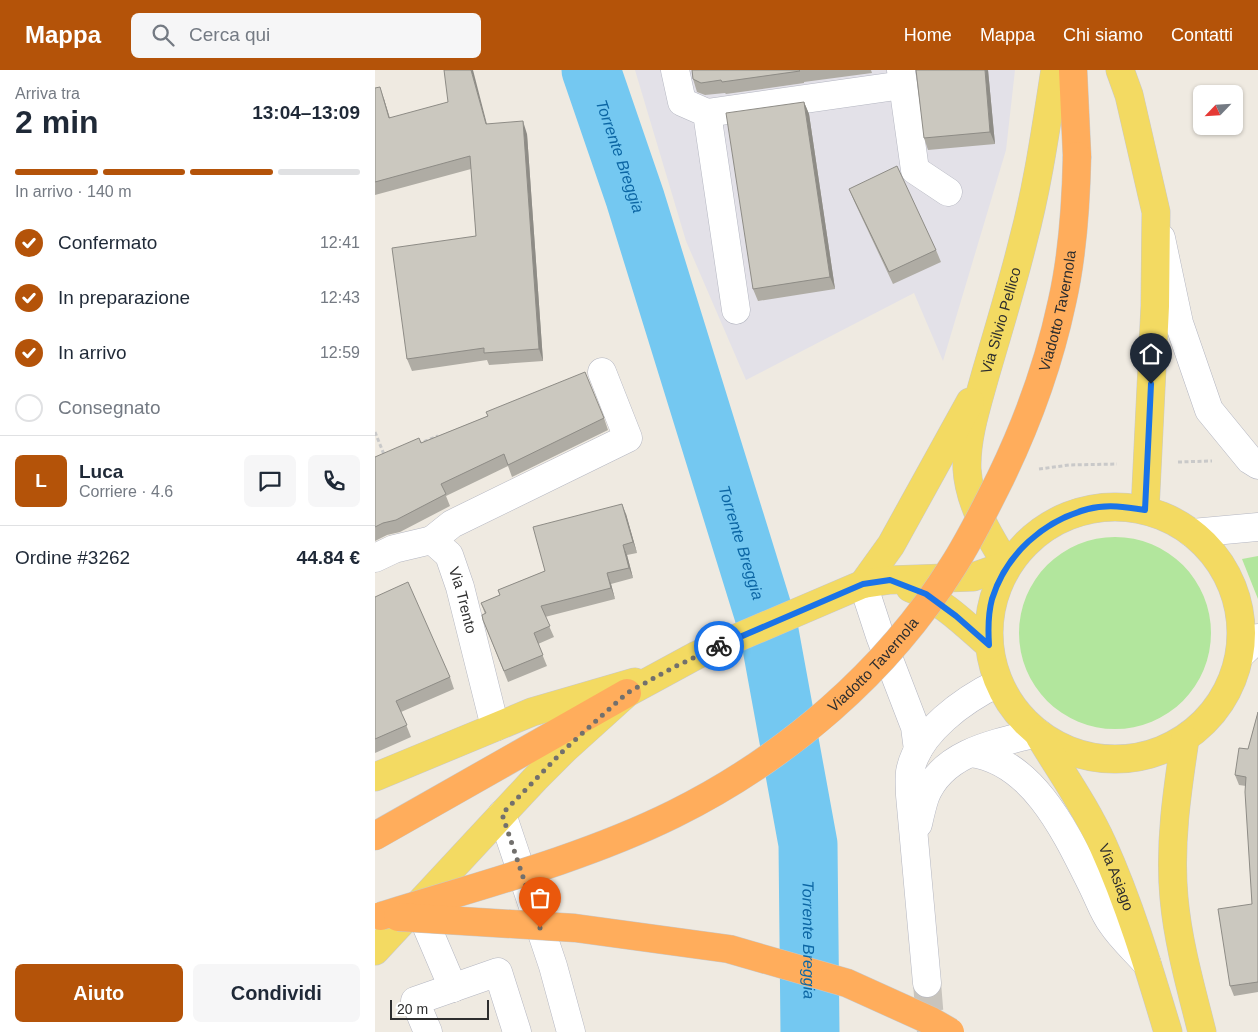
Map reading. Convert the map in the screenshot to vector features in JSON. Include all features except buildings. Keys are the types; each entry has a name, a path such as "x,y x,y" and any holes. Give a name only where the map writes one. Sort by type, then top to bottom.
{"highway":[{"name":"Viadotto Tavernola","path":"378,917 560,860 624,837 674,814 757,766 794,738 865,676 898,640 952,568 971,535 1014,450 1042,378 1063,300 1074,227 1077,156 1073,70"},
{"path":"375,836 627,693"},
{"path":"378,917 575,928 729,949 847,983 931,1021 950,1032"}],"main road":[{"name":"Via Silvio Pellico","path":"1007,565 994,544 978,511 969,483 967,468 969,446 976,410 1023,241 1038,177 1055,70"},
{"path":"1120,70 1129,96 1156,212 1155,306 1145,510"},
{"path":"852,588 891,545 987,370"},
{"path":"1118,506 1145,510 1170,519 1192,533 1215,555 1233,588 1241,624 1249,646 1230,686 1211,717 1185,739 1163,751 1138,758 1102,759 1067,751 1037,733 1022,719 1009,703 998,682 992,664 989,645 988,622 992,599 1007,565 1025,543 1056,520 1089,508 1118,506"},
{"path":"375,951 565,749 627,693 697,655 852,588 890,580 973,577 1007,565"},
{"path":"890,580 926,594 956,616 989,645"},
{"path":"375,777 532,712 660,674"},
{"name":"Via Asiago","path":"1037,733 1081,803 1102,843 1122,890 1168,1032"},
{"path":"1185,739 1174,824 1174,896 1182,951 1202,1032"}],"street":[{"path":"675,70 682,102 707,112 902,78 915,170 948,192"},
{"path":"707,112 736,310"},
{"path":"1156,212 1179,323 1209,410 1254,463"},
{"path":"375,558 394,549 432,540 452,524 628,438 602,372"},
{"path":"1192,533 1258,527"},
{"name":"Via Trento","path":"432,540 449,555 460,586 495,727"},
{"path":"852,588 880,636 915,727 918,750"},
{"path":"927,983 910,795 911,771 918,750 937,726 978,693 998,682"},
{"path":"914,837 925,796 938,775 955,759 1005,740 1037,733"},
{"path":"971,753 985,754 1015,769 1034,789 1061,827 1085,870 1111,924 1147,964"},
{"path":"502,814 553,966 571,1032"},
{"path":"417,906 453,988"},
{"path":"429,1032 415,1001 498,972 517,1032"}],"path":[{"path":"375,432 385,457 394,454"},
{"path":"412,446 439,436"},
{"path":"1035,469 1044,470 1069,465 1148,462 1254,463"}],"shaded area":[{"path":"635,70 1015,70 1006,150 943,361 914,293 746,380 686,241"}],"green space":[{"path":"1115,537 1134,539 1152,545 1183,565 1203,596 1209,614 1211,633 1209,652 1203,670 1183,701 1152,721 1134,727 1115,729 1096,727 1078,721 1047,701 1027,670 1021,652 1019,633 1021,614 1027,596 1047,565 1078,545 1096,539"},
{"path":"1258,556 1258,599 1242,559"}],"waterway":[{"name":"Torrente Breggia","path":"591,70 635,198 769,631 808,844 810,1032"}],"tunnel":[{"path":"927,983 931,1032"}],"way so far":[{"path":"540,928 502,814 565,749 627,693 697,655 719,646"}],"route":[{"path":"719,646 863,584 890,580 926,594 956,616 989,645 988,622 992,599 1007,565 1025,543 1056,520 1089,508 1118,506 1145,510 1151,384"}]}
